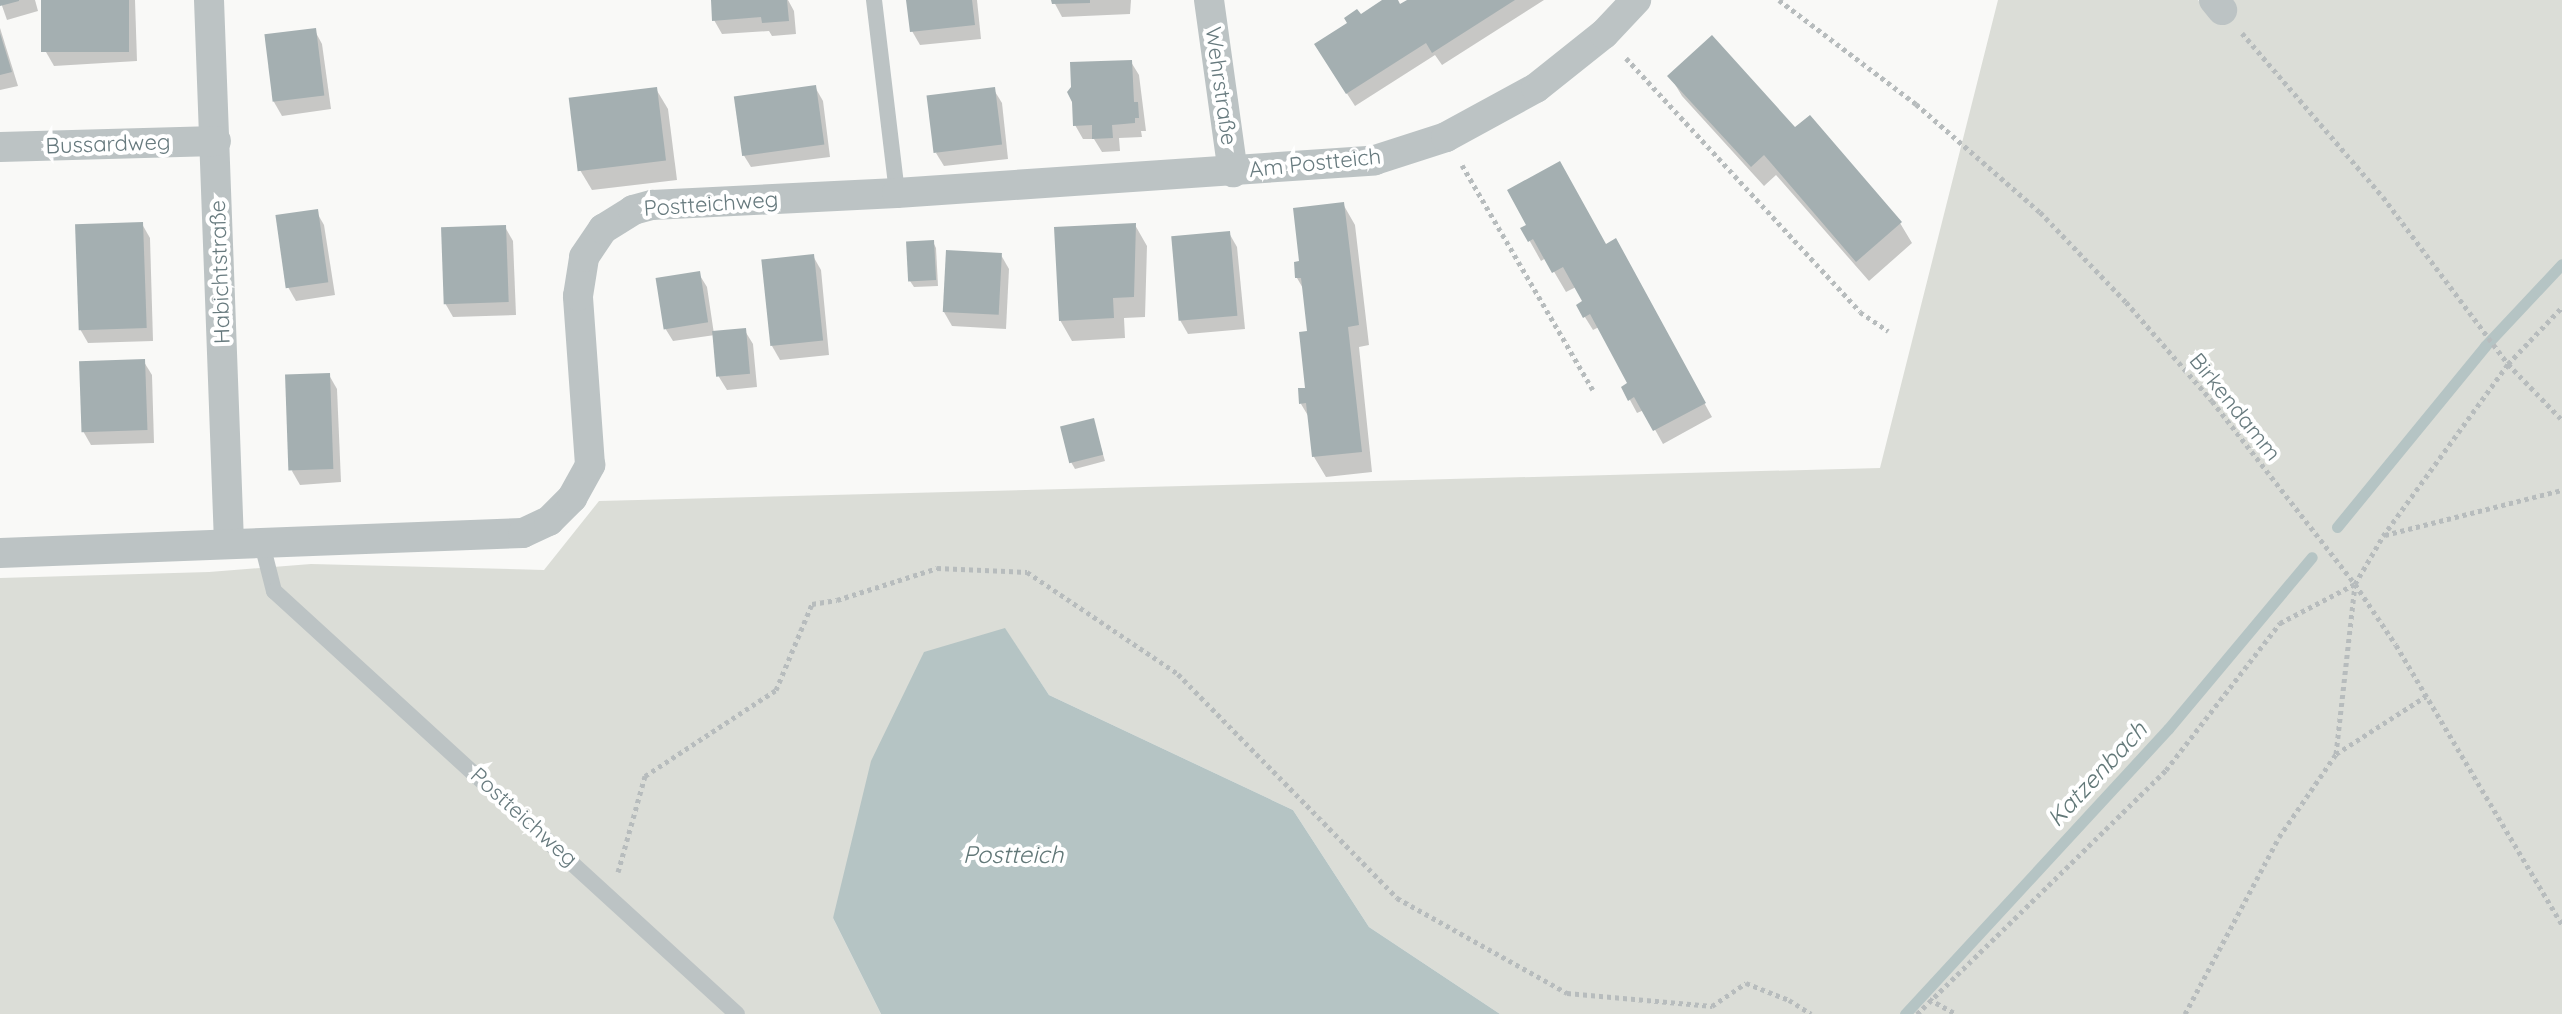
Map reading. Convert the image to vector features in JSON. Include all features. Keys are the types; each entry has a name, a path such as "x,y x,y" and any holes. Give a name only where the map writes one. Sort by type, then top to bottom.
{"street":[{"name":"Habichtstraße","path":"209,0 229,544"},
{"name":"Wehrstraße","path":"1209,0 1233,172"},
{"name":"Am Postteich","path":"1233,172 1375,160 1446,137 1536,88 1604,34 1636,0"},
{"name":"Bussardweg","path":"0,147 216,141"},
{"name":"Postteichweg","path":"0,553 491,536 523,533 549,521 572,498 590,465 578,296 584,257 603,229 633,210 652,205 1233,172"}],"lane":[{"path":"874,0 897,193"},
{"name":"Postteichweg","path":"262,544 274,591 737,1014"}],"path":[{"name":"Birkendamm","path":"1779,0 1916,104 2040,212 2126,302 2212,401 2355,584 2426,696 2562,925"},
{"path":"2218,5 2383,197 2508,364 2562,420"},
{"path":"1604,34 1860,312 1888,331"},
{"path":"1446,137 1593,390"},
{"path":"2336,754 2355,584 2383,536 2508,364 2562,307"},
{"path":"2383,536 2562,490"},
{"path":"611,896 645,776 776,690 812,604 937,568 1027,572 1178,674 1397,898 1567,993 1712,1006 1746,983 1789,1000 1811,1014"},
{"path":"1917,1014 2166,770 2280,623 2355,584"},
{"path":"2185,1014 2279,837 2336,754 2426,696"},
{"path":"1929,999 1956,1014"}],"shaded area":[{"path":"1998,0 2198,0 2213,17 2227,0 2562,0 2562,1014 1500,1014 1369,927 1293,810 1049,695 1005,629 833,918 881,1014 0,1014 0,578 209,572 311,564 544,570 599,501 1880,468"}],"water":[{"name":"Postteich","path":"1005,628 1049,695 1293,810 1369,927 1500,1014 881,1014 833,918 871,761 924,652"}],"building":[{"path":"0,0 19,0 19,1 0,6"},
{"path":"41,0 129,0 129,52 41,52"},
{"path":"711,0 787,0 789,21 762,23 761,17 712,21"},
{"path":"906,0 972,0 975,25 910,32"},
{"path":"1051,0 1090,0 1090,3 1052,4"},
{"path":"1382,0 1398,0 1400,4 1407,0 1515,0 1432,53 1426,43 1346,94 1314,44 1347,23 1344,18 1357,9 1361,14"},
{"path":"316,28 324,95 273,102 264,34"},
{"path":"0,33 12,72 0,75"},
{"path":"1712,35 1795,127 1810,115 1902,222 1856,262 1764,155 1751,167 1667,76"},
{"path":"1132,60 1134,102 1138,102 1139,118 1135,118 1135,123 1112,125 1113,138 1092,139 1092,125 1073,126 1072,102 1067,92 1071,87 1070,62"},
{"path":"816,85 824,144 742,156 734,97"},
{"path":"657,87 666,160 578,171 569,98"},
{"path":"995,87 1002,145 934,153 927,95"},
{"path":"1560,161 1606,244 1616,238 1706,403 1653,431 1634,397 1628,401 1621,387 1627,383 1590,314 1583,318 1576,305 1582,301 1563,267 1552,273 1533,239 1528,242 1520,228 1526,225 1507,190"},
{"path":"1344,202 1359,325 1348,327 1362,452 1312,457 1306,403 1299,404 1298,388 1305,388 1299,332 1307,331 1301,278 1295,278 1294,262 1299,261 1293,208"},
{"path":"318,209 328,282 286,288 275,215"},
{"path":"143,222 147,328 79,330 75,224"},
{"path":"1136,223 1134,297 1113,298 1114,318 1059,321 1054,227"},
{"path":"506,225 509,302 444,304 441,227"},
{"path":"1230,231 1237,316 1179,321 1171,236"},
{"path":"934,240 936,280 908,281 906,241"},
{"path":"946,250 1002,253 999,315 943,312"},
{"path":"814,254 823,341 770,346 761,260"},
{"path":"700,271 708,322 664,329 656,278"},
{"path":"746,328 750,374 716,377 712,331"},
{"path":"145,359 147,430 82,432 79,361"},
{"path":"330,373 333,469 288,471 285,375"},
{"path":"1094,418 1103,455 1069,463 1060,426"}],"waterway":[{"name":"Katzenbach","path":"2337,527 2485,346 2562,264"},
{"name":"Katzenbach","path":"1905,1014 2168,729 2312,557"}]}
